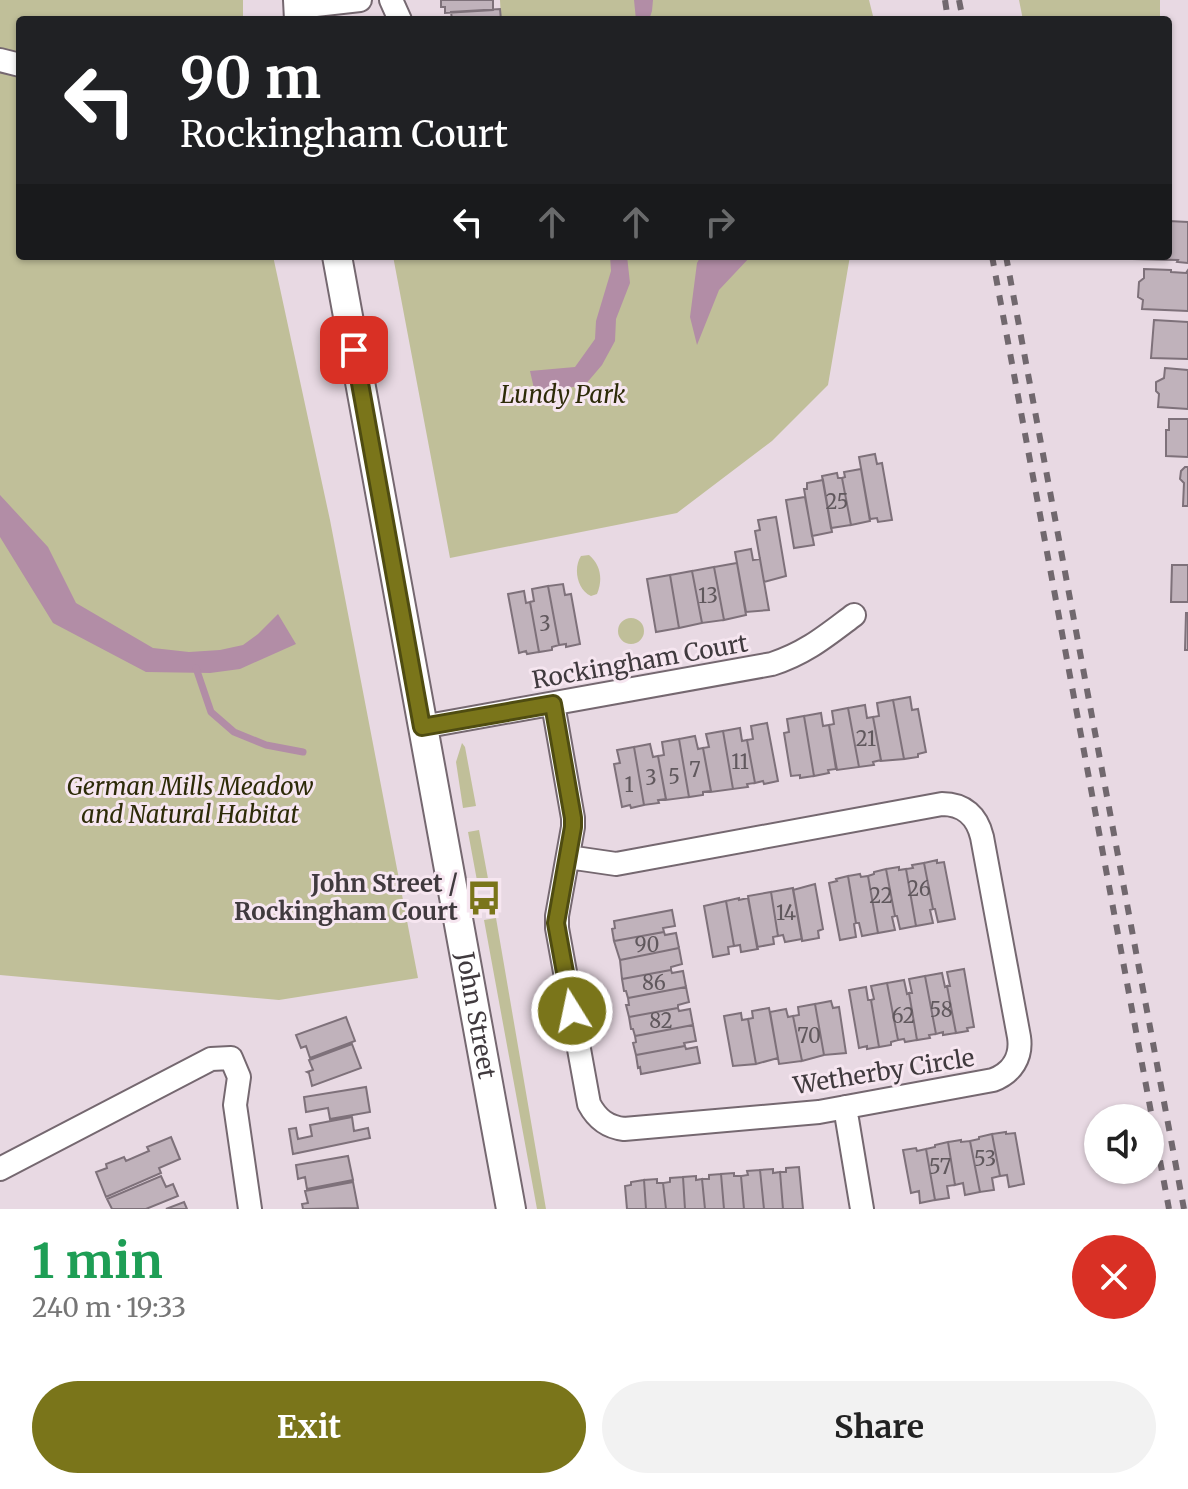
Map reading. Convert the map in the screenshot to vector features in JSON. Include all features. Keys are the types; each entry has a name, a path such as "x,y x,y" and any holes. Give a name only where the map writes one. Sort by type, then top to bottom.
{"main road":[{"name":"John Street","path":"338,260 511,1209"}],"street":[{"path":"298,9 360,0"},
{"name":"Rockingham Court","path":"422,727 772,664 810,648 854,615"},
{"name":"Wetherby Circle","path":"553,704 573,818 557,928 587,1095 597,1117 609,1125 624,1129 813,1112 993,1080 1007,1073 1017,1061 1019,1037 980,827 969,812 952,804 616,864 568,857"},
{"path":"0,1169 211,1059 231,1058 239,1077 235,1105 250,1209"},
{"path":"845,1107 862,1209"}],"green space":[{"name":"German Mills Meadow and Natural Habitat","path":"0,0 243,0 243,16 16,16 16,260 274,260 330,520 418,978 279,1000 0,975"},
{"path":"500,0 869,0 873,16 501,16"},
{"path":"1019,0 1160,0 1160,16 1022,16"},
{"name":"Lundy Park","path":"394,260 849,260 828,385 772,441 677,513 450,558"},
{"path":"589,555 596,563 600,578 597,594 591,596 582,589 577,572 581,556"},
{"path":"631,618 640,622 644,631 640,640 631,644 622,640 618,631 622,622"},
{"path":"462,743 476,806 463,808 456,762"},
{"path":"479,830 489,884 478,886 468,832"},
{"path":"496,918 546,1209 537,1209 484,920"}],"shaded area":[{"path":"634,0 653,0 650,16 636,16"},
{"path":"610,260 627,260 630,283 616,319 615,341 602,365 585,385 535,393 530,371 575,367 595,339 596,321 611,271"},
{"path":"699,260 747,260 719,290 697,345 690,317"},
{"path":"0,495 48,547 76,603 153,648 189,652 243,645 278,614 296,644 240,669 210,673 146,672 53,623 0,537"}],"building":[{"path":"441,0 493,0 493,10 445,13"},
{"path":"500,9 501,16 452,16 451,12"},
{"path":"1172,221 1188,222 1188,263 1172,260"},
{"path":"1144,269 1186,273 1188,270 1188,311 1142,309 1143,300 1138,297"},
{"path":"1154,320 1188,322 1188,359 1151,358"},
{"path":"1165,368 1188,370 1188,409 1158,407 1156,382 1164,378"},
{"path":"1169,419 1188,419 1188,457 1166,456"},
{"path":"875,454 877,464 882,463 892,520 878,522 877,518 870,519 859,457"},
{"path":"1185,467 1188,467 1188,506 1183,506 1184,483 1180,479"},
{"path":"861,469 870,521 851,525 842,478 845,477 844,472"},
{"path":"837,473 838,478 842,478 851,525 831,528 822,476"},
{"path":"823,480 832,532 812,536 804,489 807,489 807,483"},
{"path":"805,497 814,545 794,548 786,500"},
{"path":"776,517 786,576 764,582 755,531 760,530 758,520"},
{"path":"751,549 753,560 760,559 769,610 746,612 735,552"},
{"path":"737,563 746,615 724,620 714,567"},
{"path":"1172,565 1188,565 1188,602 1171,602"},
{"path":"714,567 724,620 702,623 692,571"},
{"path":"692,571 702,623 679,628 670,575"},
{"path":"670,575 679,628 656,632 647,579"},
{"path":"563,584 565,595 571,594 580,644 566,647 566,644 559,645 548,586"},
{"path":"548,586 559,645 552,647 552,650 539,652 530,602 534,601 532,589"},
{"path":"524,591 526,603 530,602 539,652 527,654 526,651 519,653 508,594"},
{"path":"1188,613 1188,650 1185,650"},
{"path":"910,697 912,710 918,709 926,752 904,759 893,700"},
{"path":"893,700 904,759 881,761 873,717 879,716 877,703"},
{"path":"865,705 867,718 873,717 881,760 873,762 874,765 859,767 848,708"},
{"path":"848,708 859,767 837,770 829,725 834,724 832,711"},
{"path":"821,713 823,726 829,725 836,769 814,776 804,716"},
{"path":"804,716 814,776 800,778 800,775 791,776 784,733 789,732 787,719"},
{"path":"767,723 778,781 755,783 747,740 753,739 751,726"},
{"path":"740,728 742,741 747,740 755,783 733,789 723,731"},
{"path":"723,731 733,789 711,792 703,748 709,747 706,734"},
{"path":"695,736 698,749 703,748 711,791 689,797 679,739"},
{"path":"679,739 689,797 666,800 658,756 664,755 662,742"},
{"path":"650,744 653,757 658,756 666,799 644,805 634,747"},
{"path":"634,747 644,805 622,807 614,764 620,763 617,750"},
{"path":"937,860 937,863 944,862 955,919 938,922 924,863"},
{"path":"924,863 933,923 916,926 906,869"},
{"path":"899,867 899,870 906,869 916,926 900,929 886,869"},
{"path":"886,869 895,930 878,933 868,876"},
{"path":"860,874 861,877 868,876 878,933 862,936 859,923 856,923 848,876"},
{"path":"848,876 856,937 840,940 829,883"},
{"path":"815,884 823,929 818,931 819,938 802,941 793,890"},
{"path":"793,888 802,939 785,942 783,935 778,936 771,892"},
{"path":"771,892 778,936 773,937 774,944 757,947 748,896"},
{"path":"748,898 758,949 741,952 740,945 734,946 726,901"},
{"path":"726,901 734,946 728,947 729,954 713,957 704,906"},
{"path":"672,910 675,926 663,928 664,932 614,941 614,921"},
{"path":"664,932 665,935 676,933 679,948 620,960 614,941"},
{"path":"679,948 682,964 671,967 671,970 622,979 620,960"},
{"path":"964,969 974,1027 956,1033 947,972"},
{"path":"671,970 672,973 683,971 686,987 628,998 624,991 622,979"},
{"path":"942,973 956,1033 943,1035 943,1032 936,1034 925,976"},
{"path":"925,976 936,1034 917,1040 909,979"},
{"path":"904,980 917,1040 905,1042 904,1039 898,1040 887,983"},
{"path":"887,983 898,1040 879,1047 871,986"},
{"path":"686,987 689,1002 678,1005 678,1008 629,1017 628,998"},
{"path":"866,987 879,1047 867,1049 867,1046 859,1048 849,990"},
{"path":"831,1001 833,1008 839,1007 846,1053 824,1055 815,1004"},
{"path":"815,1004 824,1055 802,1061 793,1016 799,1015 798,1007"},
{"path":"678,1008 679,1011 690,1009 693,1025 635,1036 631,1029 629,1017"},
{"path":"769,1008 778,1058 756,1064 748,1019 753,1018 752,1011"},
{"path":"786,1009 788,1017 793,1016 802,1061 779,1064 770,1012"},
{"path":"741,1013 742,1020 748,1019 756,1064 733,1066 724,1016"},
{"path":"346,1017 355,1041 310,1058 306,1046 301,1048 296,1035"},
{"path":"693,1025 696,1041 636,1055 635,1036"},
{"path":"352,1044 361,1068 312,1086 307,1072 313,1070 309,1060"},
{"path":"685,1046 686,1049 697,1047 700,1063 641,1074 636,1055"},
{"path":"366,1087 370,1112 330,1119 328,1108 306,1112 304,1097"},
{"path":"352,1117 354,1131 368,1128 370,1138 293,1154 289,1129 296,1128 298,1139 312,1136 310,1125"},
{"path":"1015,1133 1024,1184 1009,1187 1007,1175 1000,1176 992,1134"},
{"path":"992,1134 1000,1176 992,1178 994,1190 980,1192 970,1141"},
{"path":"171,1137 180,1159 159,1168 161,1173 106,1197 96,1172 107,1168 106,1164 124,1157 126,1161 149,1151 147,1147"},
{"path":"970,1141 980,1192 965,1195 963,1183 955,1185 948,1142"},
{"path":"948,1142 955,1185 947,1186 949,1198 935,1200 926,1149"},
{"path":"916,1148 917,1151 926,1149 935,1200 920,1203 919,1191 911,1193 903,1150"},
{"path":"348,1156 353,1180 307,1189 305,1177 298,1179 296,1165"},
{"path":"799,1167 803,1209 783,1209 780,1172"},
{"path":"773,1169 773,1173 780,1172 783,1209 764,1209 760,1170"},
{"path":"760,1170 764,1209 744,1209 741,1176 748,1175 747,1171"},
{"path":"734,1173 734,1176 741,1176 744,1209 724,1209 721,1174"},
{"path":"721,1174 724,1209 705,1209 702,1179"},
{"path":"161,1176 166,1187 173,1184 178,1196 146,1209 112,1209 107,1199"},
{"path":"696,1176 696,1180 702,1179 705,1209 685,1209 683,1177"},
{"path":"683,1177 685,1209 666,1209 663,1183 670,1182 670,1178"},
{"path":"657,1179 657,1183 663,1183 666,1209 646,1209 644,1180"},
{"path":"644,1180 646,1209 627,1209 625,1186"},
{"path":"353,1182 358,1208 303,1209 302,1204 308,1203 305,1191"},
{"path":"184,1202 187,1209 166,1209"}],"waterway":[{"path":"196,668 211,712 234,732 266,745 303,752"}],"railway":[{"path":"945,0 947,16"},
{"path":"959,0 962,16"},
{"path":"993,260 1169,1209"},
{"path":"1007,260 1184,1209"}],"place":[{"name":"John Street / Rockingham Court","path":"484,898"}],"route":[{"path":"354,350 422,727 553,704 573,818 556,923 572,1011"}]}
